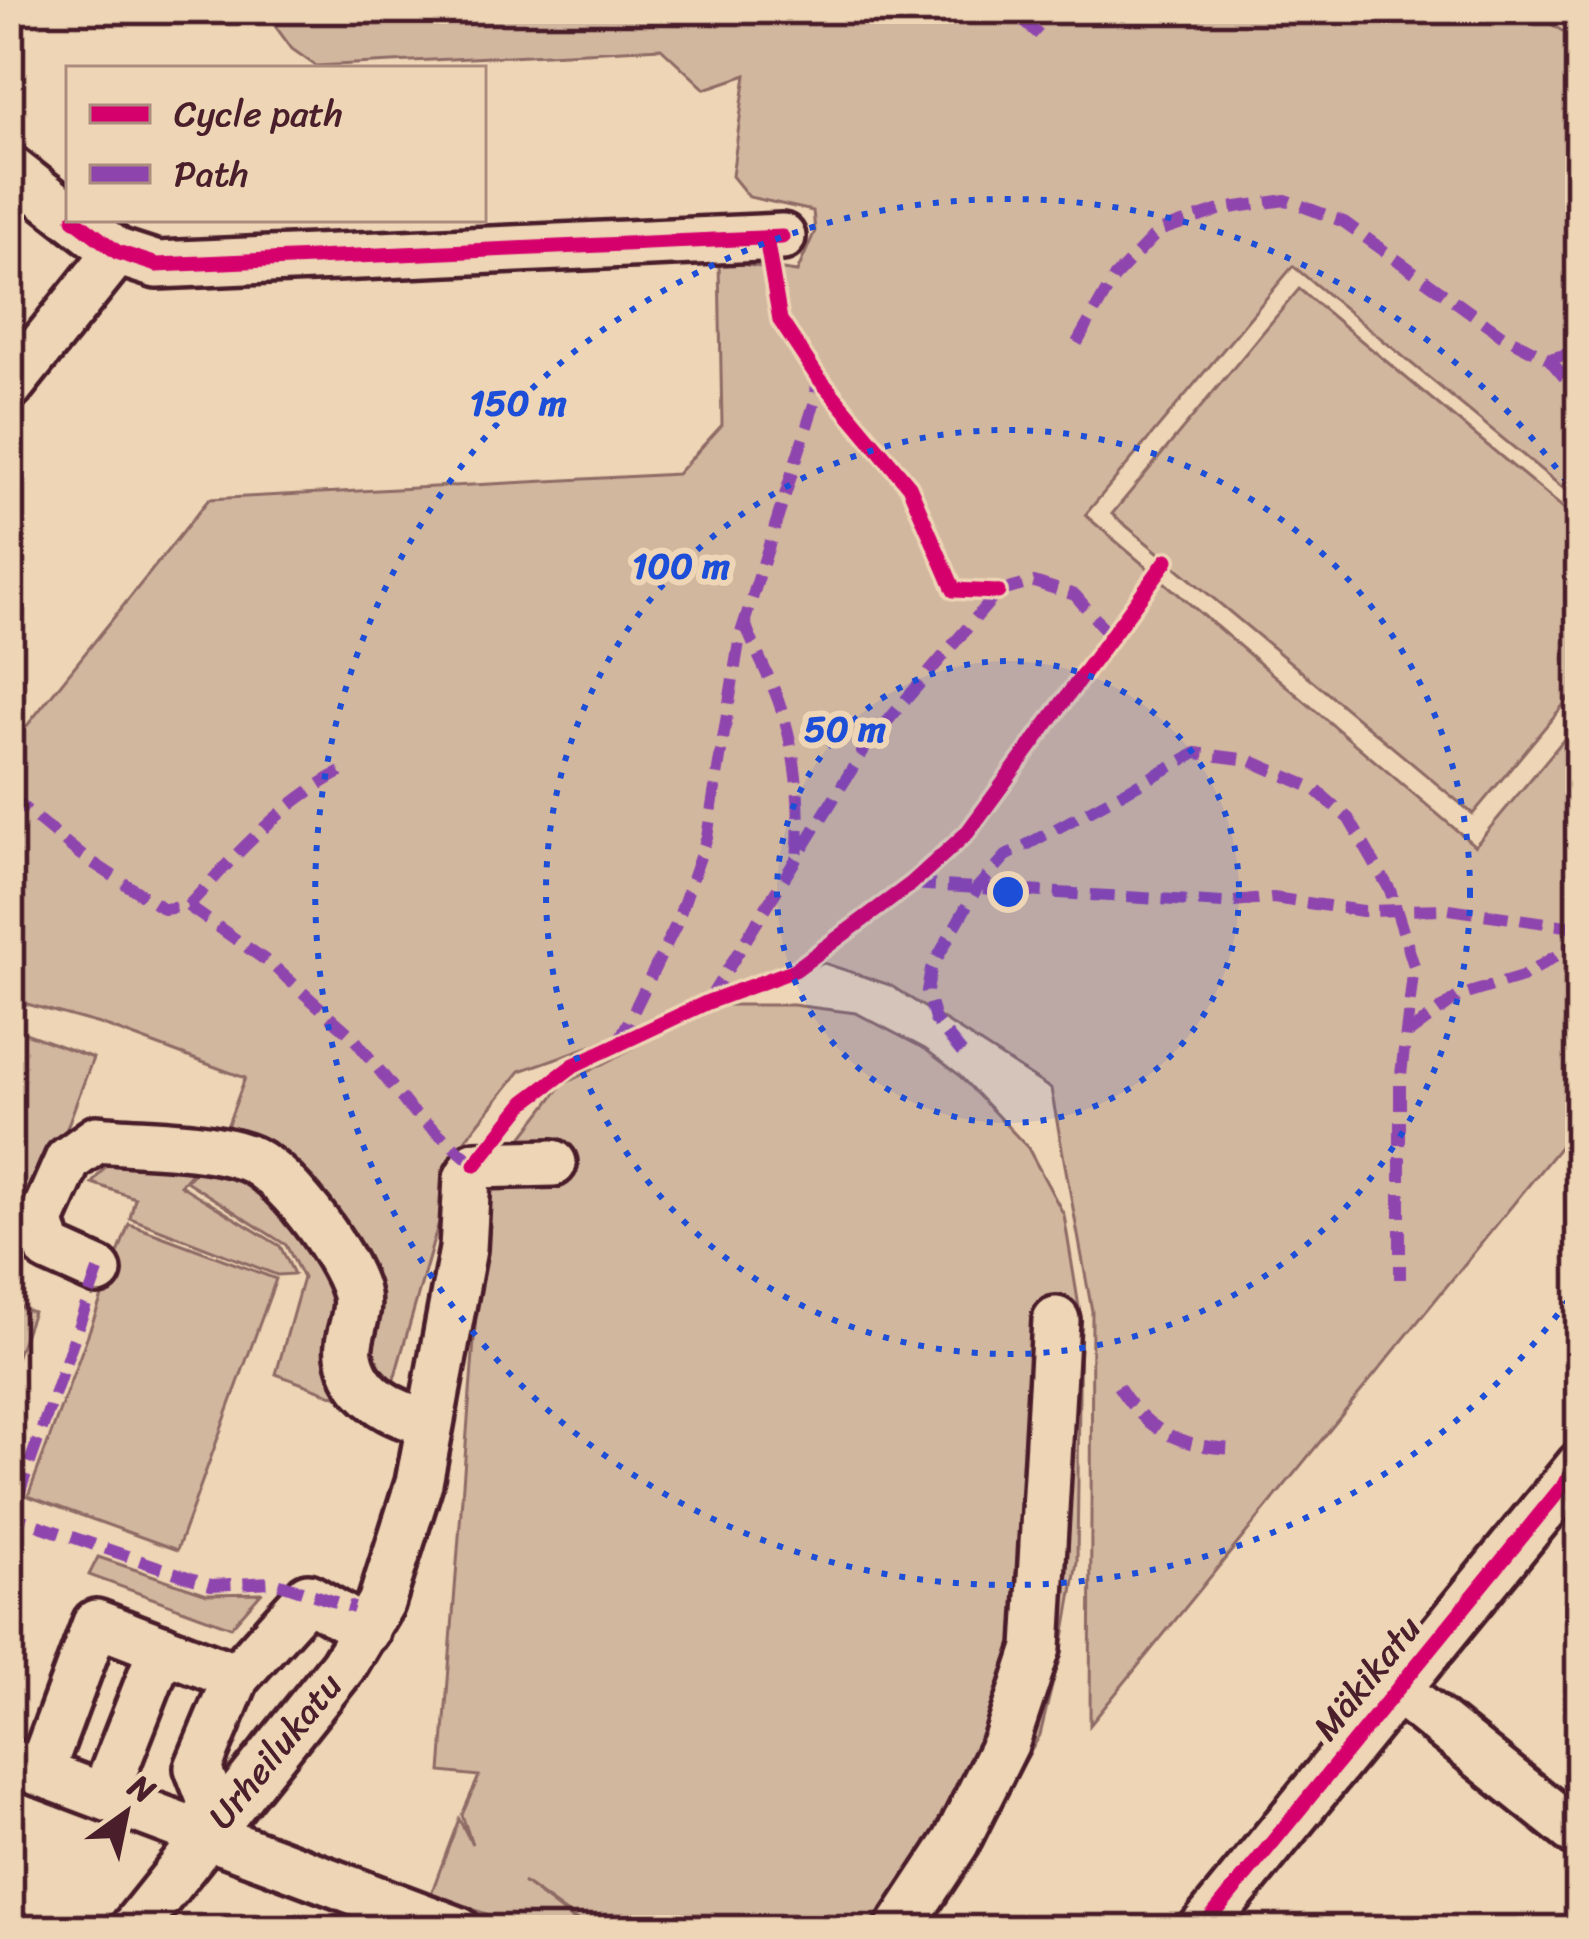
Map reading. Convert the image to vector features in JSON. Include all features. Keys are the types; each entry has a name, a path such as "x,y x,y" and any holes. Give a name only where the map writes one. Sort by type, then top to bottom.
{"street":[{"path":"9,168 66,212"},
{"path":"78,222 117,252 157,265 782,238"},
{"path":"9,387 117,252"},
{"path":"98,1271 49,1250 40,1221 68,1160 97,1139 246,1157 276,1175 328,1243 356,1293 348,1353 362,1387 400,1416 429,1421"},
{"name":"Urheilukatu","path":"132,1930 366,1630 399,1560 463,1249 466,1178 475,1165 553,1163"},
{"path":"898,1930 956,1842 1006,1742 1037,1648 1056,1320"},
{"name":"Mäkikatu","path":"1201,1930 1580,1465"},
{"path":"207,1835 210,1799 198,1768 236,1677 308,1597 366,1630"},
{"path":"236,1677 96,1623 25,1767 458,1930"},
{"path":"104,1796 162,1648"},
{"path":"1397,1689 1580,1836"}],"shaded area":[{"path":"278,9 1527,9 1580,42 1580,502 1293,266 1085,515 1475,846 1580,720 1580,1122 1090,1725 1092,1311 1051,1089 890,985 824,963 520,1071 461,1145 384,1414 276,1374 303,1278 286,1245 186,1181 220,1146 245,1078 103,1025 9,999 9,748 209,499 677,474 722,425 719,261 797,272 815,231 813,211 749,197 732,176 746,75 705,89 661,48 316,66 292,49 270,19"},
{"path":"1299,289 1580,522 1580,685 1473,814 1112,514"},
{"path":"716,1005 793,1005 856,1013 925,1049 958,1074 1028,1148 1064,1215 1080,1313 1077,1562 1065,1633 1040,1735 987,1828 942,1879 854,1930 590,1930 523,1882 586,1930 530,1930 431,1894 459,1819 472,1844 462,1815 479,1776 441,1772 487,1171 510,1153 562,1085"},
{"path":"9,1027 93,1058 18,1259 9,1255"},
{"path":"109,1162 200,1162 180,1185 280,1246 294,1274 277,1275 130,1218 135,1198 92,1183"},
{"path":"129,1224 276,1279 177,1550 28,1496"},
{"path":"9,1303 33,1312 9,1377"},
{"path":"98,1557 207,1594 261,1593 231,1627 89,1575"}],"marked path":[{"path":"1021,19 1041,36"},
{"path":"1077,343 1114,278 1159,231 1222,209 1286,200 1344,222 1502,335 1549,359 1580,351"},
{"path":"1549,359 1580,396"},
{"path":"618,1043 676,925 707,837 740,636 816,398 817,376"},
{"path":"708,1001 867,745 998,592 1034,582 1075,595 1113,639"},
{"path":"745,622 775,692 793,753 797,859"},
{"path":"962,1053 935,1020 927,991 931,969 977,888 1006,856 1196,753 1249,760 1315,789 1349,819 1390,890 1414,966 1400,1083 1400,1279"},
{"path":"188,906 283,811 351,767"},
{"path":"9,796 81,855 164,909 188,906 271,964 353,1037 410,1109 475,1165"},
{"path":"911,884 1224,903 1273,898 1363,911 1449,909 1580,928"},
{"path":"1409,1033 1459,996 1522,977 1580,941"},
{"path":"98,1271 11,1516 211,1585 274,1582 354,1608"},
{"path":"1118,1386 1141,1415 1168,1434 1199,1445 1236,1449"}],"cycle path":[{"path":"78,222 117,252 157,265 782,237"},
{"path":"766,238 780,320 817,376 909,486 954,590 998,592"},
{"path":"475,1165 525,1102 574,1065 708,1002 795,970 911,884 967,833 1167,560"},
{"path":"1201,1930 1580,1465"}]}
